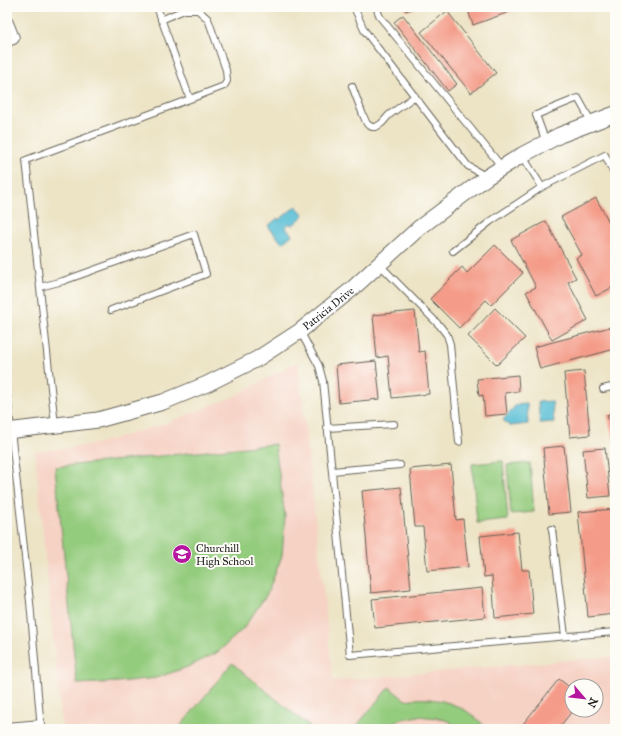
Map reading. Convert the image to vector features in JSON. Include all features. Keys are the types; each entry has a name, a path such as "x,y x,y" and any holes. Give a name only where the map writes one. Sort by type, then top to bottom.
{"street":[{"path":"7,23 10,39"},
{"name":"Patricia Drive","path":"9,431 98,420 164,402 207,384 257,359 300,331 352,289 419,228 487,177 522,155 560,135 615,114"}],"lane":[{"path":"157,7 190,99"},
{"path":"354,7 364,30 468,166 487,177"},
{"path":"376,7 380,17 502,167"},
{"path":"55,425 26,160 224,86 227,81 226,70 208,19 198,10 184,10 162,20"},
{"path":"352,86 367,124 372,127 376,127 382,123 389,115 415,96"},
{"path":"546,142 536,115 578,98 592,123"},
{"path":"522,155 542,187"},
{"path":"452,251 491,221 542,187 605,155 615,176"},
{"path":"40,287 63,281 194,234 206,274 111,310"},
{"path":"379,264 447,335 450,344 459,442"},
{"path":"300,331 319,366 323,381 350,655 615,632"},
{"path":"603,390 615,386"},
{"path":"7,394 9,431 30,602 41,726 7,726"},
{"path":"327,428 394,424"},
{"path":"332,471 400,465"},
{"path":"552,529 565,636"}],"shaded area":[{"name":"Churchill High School","path":"298,361 333,681 615,656 615,729 62,729 35,452 96,444 167,423 237,395"}],"green space":[{"path":"275,444 285,517 282,556 267,594 243,629 218,652 190,666 156,678 77,684 55,467"},
{"path":"503,461 508,520 477,523 472,464"},
{"path":"530,463 534,512 511,514 507,465"},
{"path":"232,663 310,727 308,729 178,729"},
{"path":"389,687 405,700 428,699 450,703 470,713 487,729 460,729 448,721 438,718 418,716 398,720 383,729 354,729"}],"water":[{"path":"296,206 304,215 292,226 290,223 285,227 292,235 282,243 268,226 278,218 279,220"},
{"path":"552,401 554,422 540,423 538,402"},
{"path":"527,404 528,424 510,426 503,420 516,405"}],"building":[{"path":"404,7 417,7 406,11"},
{"path":"467,7 523,7 473,25"},
{"path":"447,11 496,73 471,93 421,32"},
{"path":"403,15 457,84 448,91 394,22"},
{"path":"596,198 615,233 615,246 611,248 615,254 615,286 596,296 576,258 582,255 561,217"},
{"path":"546,221 576,278 568,282 588,320 552,340 526,292 536,287 511,240"},
{"path":"495,245 523,273 491,305 486,300 459,328 430,299 462,267 467,273"},
{"path":"495,308 525,338 497,365 468,336"},
{"path":"415,311 419,352 425,351 429,394 392,398 388,356 377,358 373,315"},
{"path":"614,326 615,349 540,369 534,347"},
{"path":"376,361 380,399 339,403 336,365"},
{"path":"584,371 590,435 570,437 564,373"},
{"path":"518,375 519,391 505,393 507,414 485,416 483,395 479,396 477,379"},
{"path":"615,413 615,442 614,442 607,415"},
{"path":"564,446 571,512 549,514 543,448"},
{"path":"605,448 610,496 588,498 583,450"},
{"path":"451,465 456,520 463,519 468,567 427,571 423,527 415,527 410,469"},
{"path":"7,486 12,503 7,505"},
{"path":"401,487 411,589 371,593 362,491"},
{"path":"615,509 615,614 588,617 578,512"},
{"path":"518,532 522,570 529,570 533,614 495,618 492,576 484,577 480,536"},
{"path":"482,588 485,617 375,628 372,599"},
{"path":"7,671 10,697 7,698"},
{"path":"559,679 564,683 564,718 567,718 558,729 519,729"}],"place":[{"name":"Churchill High School","path":"182,554"}]}
